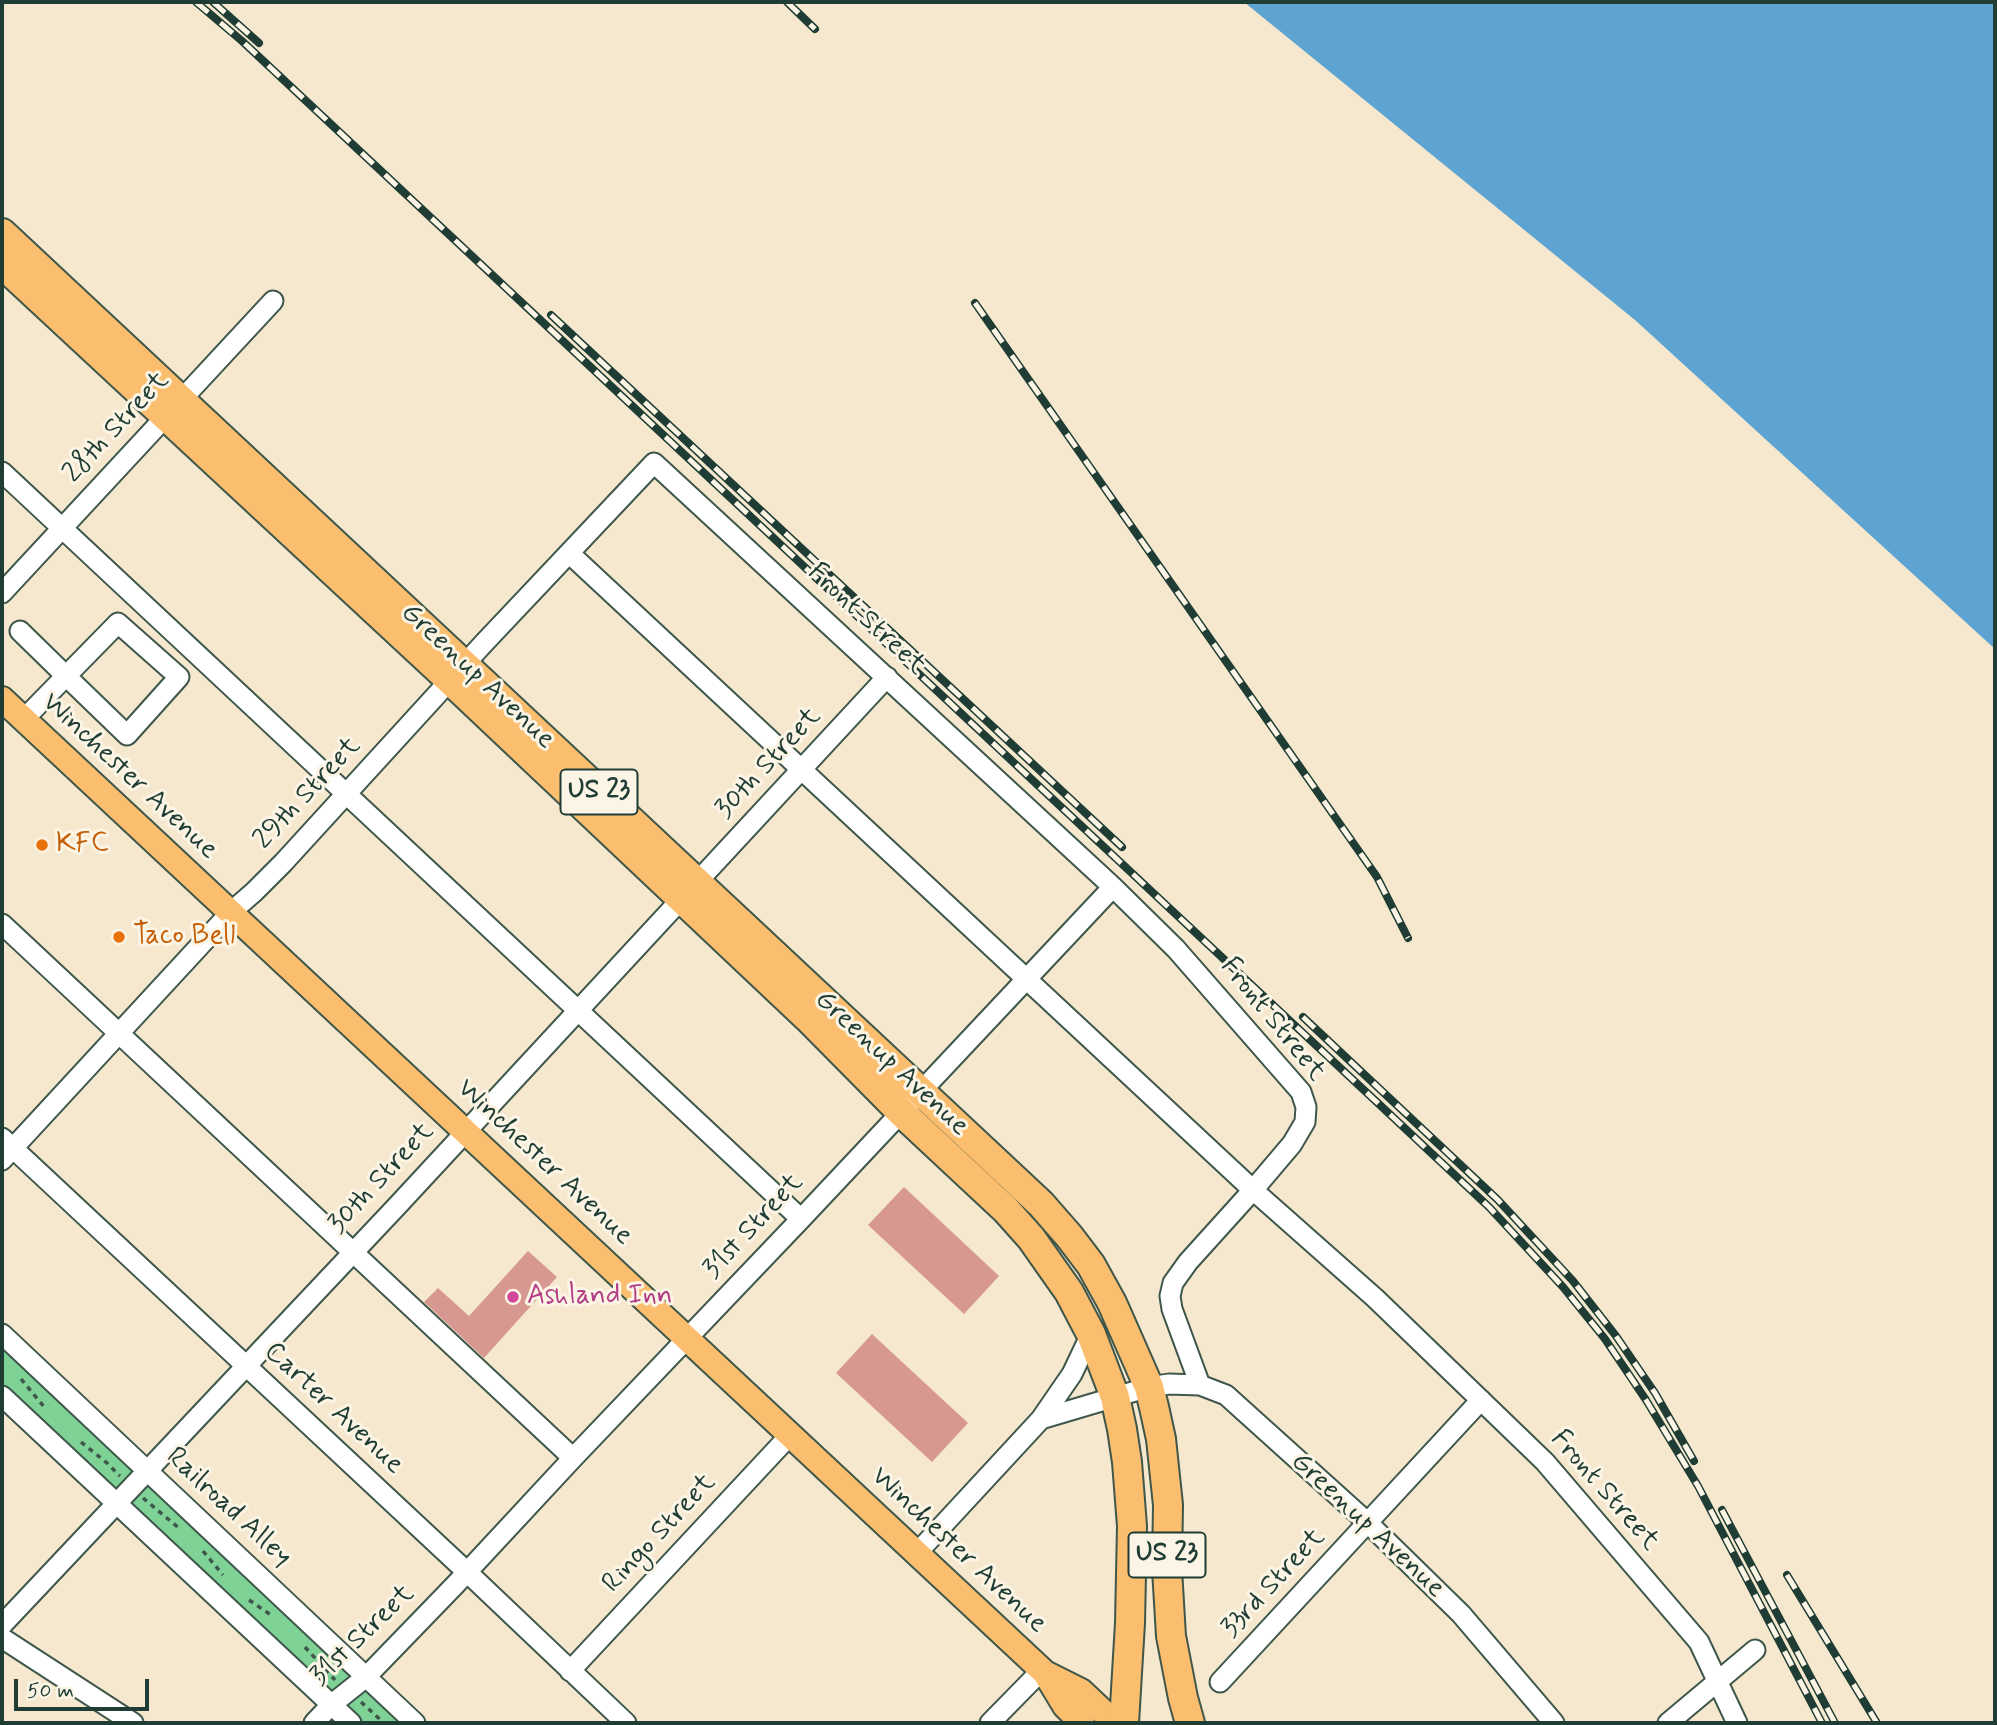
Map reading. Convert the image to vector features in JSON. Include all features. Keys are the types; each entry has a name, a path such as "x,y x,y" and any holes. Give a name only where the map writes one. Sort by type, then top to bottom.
{"highway":[{"name":"Greenup Avenue","path":"2,233 174,409 689,890 911,1102 1041,1205 1091,1265 1112,1303 1149,1387"},
{"name":"Greenup Avenue","path":"2,264 174,409"},
{"name":"Greenup Avenue","path":"911,1102 996,1202 1031,1238 1069,1292 1091,1334 1115,1397"},
{"name":"US 23","path":"1149,1387 1166,1471 1171,1636 1190,1723"},
{"name":"US 23","path":"1115,1397 1127,1462 1132,1526 1124,1723"}],"main road":[{"name":"Winchester Avenue","path":"2,699 1044,1671 1081,1691 1115,1723"},
{"name":"Winchester Avenue","path":"1044,1671 1065,1706 1083,1723"}],"street":[{"name":"28th Street","path":"2,593 273,301"},
{"name":"29th Street","path":"5,1149 119,1033 231,912 283,863 654,463"},
{"name":"Front Street","path":"654,463 1113,887 1176,949 1301,1092 1306,1107 1306,1122 1292,1144 1253,1190 1375,1298 1545,1462 1699,1642 1737,1723"},
{"path":"2,472 801,1219"},
{"path":"569,553 1253,1190 1188,1262 1173,1283 1170,1296 1172,1309 1200,1385"},
{"path":"20,631 66,676 127,735 179,677 118,623 66,676 24,719"},
{"name":"30th Street","path":"2,1625 578,1012 887,677"},
{"name":"31st Street","path":"314,1723 331,1705 366,1677 467,1572 1113,887"},
{"path":"2,924 573,1458"},
{"name":"Carter Avenue","path":"5,1149 246,1366 626,1723"},
{"name":"Railroad Alley","path":"2,1334 415,1723"},
{"path":"917,1553 1041,1419 1072,1374 1091,1334"},
{"name":"Greenup Avenue","path":"1115,1397 1149,1387 1179,1383 1200,1385 1226,1395 1368,1523 1461,1614 1554,1723"},
{"path":"2,1395 351,1723"},
{"path":"1041,1419 1115,1397"},
{"name":"33rd Street","path":"1220,1682 1481,1400"},
{"name":"Ringo Street","path":"570,1671 791,1434"},
{"path":"2,1638 133,1723"},
{"path":"1668,1723 1755,1650"},
{"path":"990,1723 1044,1671"}],"path":[{"path":"20,1378 47,1411"},
{"path":"74,1437 107,1463 124,1481"},
{"path":"136,1492 182,1531"},
{"path":"200,1548 228,1581"},
{"path":"244,1597 277,1619"},
{"path":"300,1642 337,1681"},
{"path":"354,1696 384,1723"}],"green space":[{"path":"2,1345 404,1723 364,1723 2,1385"}],"water":[{"path":"1244,2 1995,2 1995,649 1635,320"}],"building":[{"path":"904,1187 999,1276 964,1314 868,1225"},
{"name":"Ashland Inn","path":"528,1251 557,1277 484,1358 424,1302 438,1288 469,1316"},
{"path":"872,1334 968,1423 932,1462 836,1373"}],"railway":[{"path":"196,2 242,41 1489,1207 1563,1287 1605,1339 1646,1400 1698,1486 1822,1723"},
{"path":"213,2 259,43"},
{"path":"787,2 815,29"},
{"path":"975,303 1377,877 1408,938"},
{"path":"551,315 1122,847"},
{"path":"1303,1017 1498,1200 1573,1281 1616,1336 1655,1393 1694,1461"},
{"path":"1722,1510 1835,1723"},
{"path":"1787,1575 1877,1723"}],"place":[{"name":"KFC","path":"42,845"},
{"name":"Taco Bell","path":"119,937"},
{"name":"Ashland Inn","path":"513,1297"}]}
